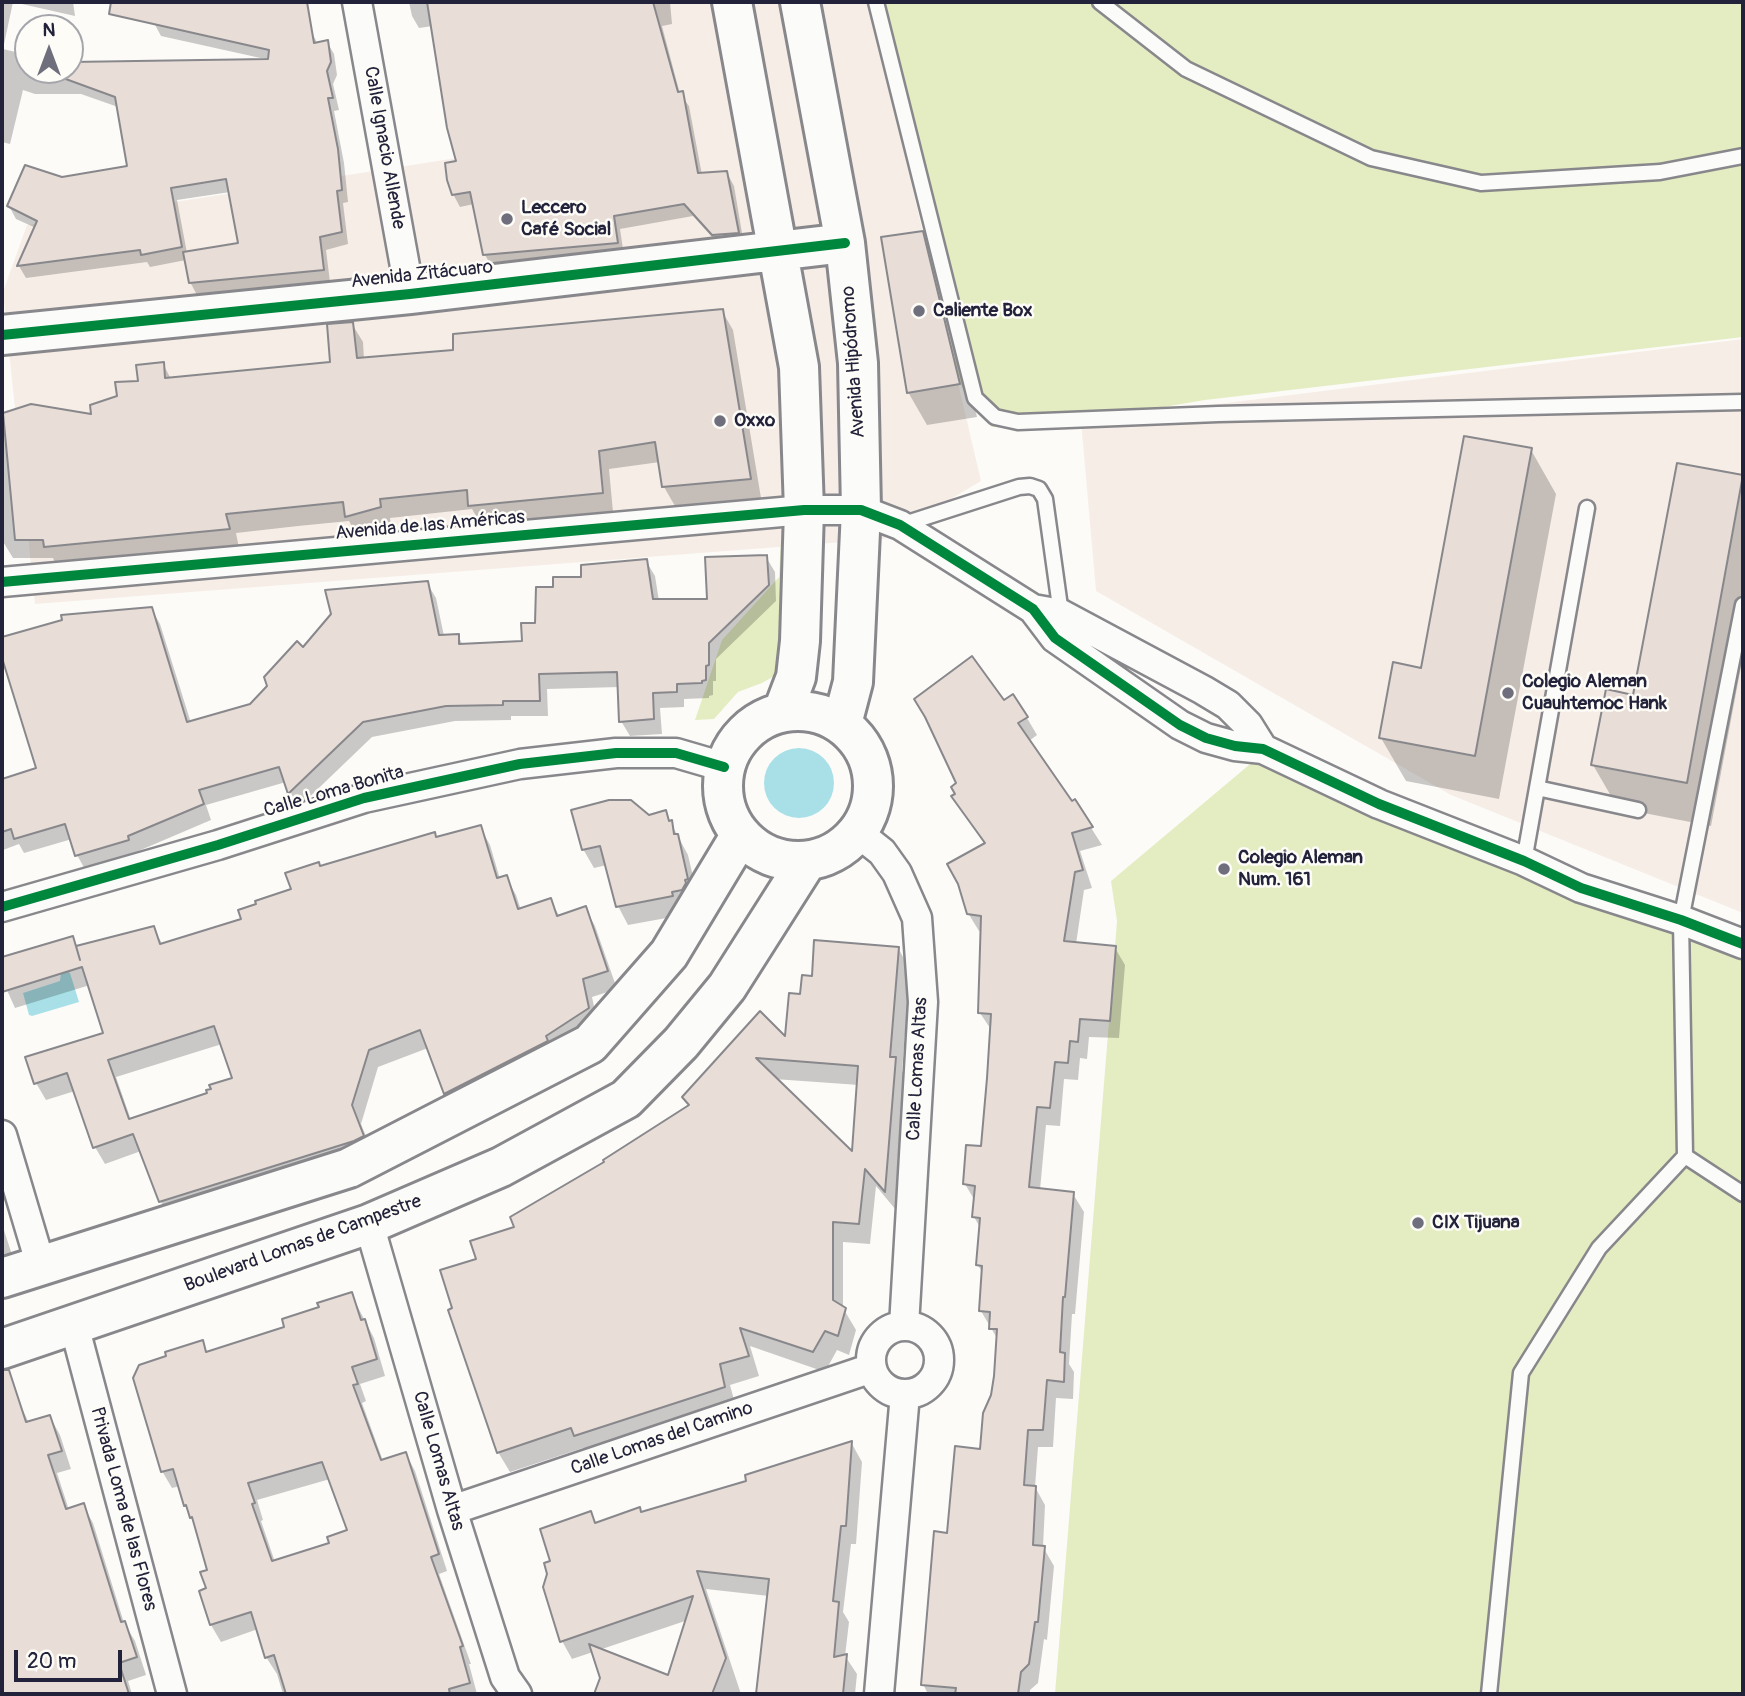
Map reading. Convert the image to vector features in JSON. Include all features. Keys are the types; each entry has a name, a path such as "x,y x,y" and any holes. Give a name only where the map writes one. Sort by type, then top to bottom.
{"main road":[{"path":"732,2 799,367 804,510 800,641 796,677 783,712"},
{"name":"Avenida Hipódromo","path":"800,2 845,243 858,363 861,510 853,682 842,724"},
{"name":"Avenida Zitácuaro","path":"2,335 411,294 845,243"},
{"path":"783,712 814,712 842,724 857,738 870,760 874,785 870,810 858,833 835,851 807,861 782,860 758,851 740,836 727,815 722,791 724,767 732,748 745,731 762,719 783,712"},
{"path":"2,1278 349,1168 590,1044 669,954 740,836"},
{"name":"Boulevard Lomas de Campestre","path":"2,1349 369,1224 501,1167 626,1099 681,1043 727,987 807,861"}],"street":[{"name":"Calle Ignacio Allende","path":"357,2 411,294"},
{"name":"Avenida de las Américas","path":"2,582 804,510 861,510"},
{"path":"861,510 900,525 1033,609 1055,638 1180,725 1206,738 1235,746 1263,749 1378,804 1524,861 1581,888 1681,920 1743,944"},
{"path":"1033,609 1061,614 1228,705 1248,725 1263,749"},
{"name":"Calle Loma Bonita","path":"2,907 218,845 364,798 520,764 616,753 676,753 724,767"},
{"name":"Calle Lomas Altas","path":"858,833 882,852 897,873 917,918 923,1002 904,1326"},
{"path":"2,1135 41,1266"},
{"name":"Calle Lomas Altas","path":"369,1224 452,1510 505,1677 517,1694"},
{"name":"Privada Loma de las Flores","path":"74,1325 172,1694"},
{"path":"904,1326 919,1329 932,1338 939,1352 939,1367 932,1381 920,1391 905,1394 883,1386 872,1368 872,1353 878,1339 889,1329 904,1326"},
{"name":"Calle Lomas del Camino","path":"452,1510 872,1368"},
{"path":"879,1694 905,1394"}],"lane":[{"path":"876,2 975,398 995,417 1018,422 1217,414 1743,402"},
{"path":"1100,2 1185,69 1371,158 1481,183 1660,172 1743,156"},
{"path":"900,525 1019,487 1039,489 1045,499 1061,614"},
{"path":"1524,861 1587,508"},
{"path":"1489,1694 1521,1373 1600,1248 1685,1156 1681,920 1743,605"},
{"path":"1537,788 1637,810"},
{"path":"1685,1156 1743,1194"}],"shaded area":[{"path":"589,2 869,2 981,481 883,539 35,604 3,292 27,225 611,134"},
{"name":"Colegio Aleman Cuauhtemoc Hank","path":"1743,339 1743,913 1451,795 1096,591 1081,421"}],"green space":[{"path":"867,2 1743,2 1743,337 1205,400 1081,421 992,427 960,384 928,231"},
{"path":"795,539 785,653 776,675 738,692 714,719 695,720 722,640 779,577 781,541"},
{"name":"CIX Tijuana","path":"1268,749 1743,950 1743,1694 1055,1694 1117,921 1111,881"}],"water":[{"path":"799,748 824,758 834,783 824,808 799,818 774,808 764,783 774,758"},
{"path":"67,971 79,1002 29,1015 23,993 60,981 61,973"}],"building":[{"path":"111,2 307,2 314,43 328,40 331,62 327,71 333,98 328,98 338,149 342,190 337,191 342,232 320,237 324,270 189,283 183,252 238,243 226,179 171,188 182,247 141,255 140,250 17,266 37,221 7,206 25,165 62,177 127,166 115,97 79,84 84,84 84,62 268,59 269,50 109,14"},
{"path":"427,2 653,2 678,92 683,91 698,173 727,171 739,233 712,235 684,204 614,216 618,243 483,255 470,192 452,195 447,180 445,163 456,161 447,128"},
{"name":"Caliente Box","path":"923,231 960,384 907,393 881,237"},
{"path":"723,309 751,479 662,487 655,442 599,451 603,493 468,506 467,490 380,499 381,507 345,517 343,502 226,514 230,529 44,547 43,540 15,540 3,413 31,404 91,414 90,405 117,396 115,382 138,381 136,365 164,362 165,378 330,362 327,324 353,322 357,358 453,350 453,334"},
{"path":"1464,436 1532,448 1475,756 1379,738 1393,662 1421,668"},
{"path":"1677,463 1743,475 1687,783 1591,765 1606,689 1633,695"},
{"path":"767,555 769,585 709,643 706,680 702,683 677,684 677,692 653,693 654,719 619,722 617,672 539,674 540,701 446,706 363,722 288,794 279,767 199,790 204,804 128,836 129,840 75,856 65,824 14,839 11,829 2,832 2,779 36,768 2,658 2,637 62,620 61,615 152,607 187,722 250,704 267,686 264,677 297,641 303,647 331,614 325,590 428,581 439,635 459,634 459,644 522,641 521,623 535,623 536,587 553,587 553,577 581,577 581,565 647,559 653,599 707,599 705,557"},
{"path":"972,656 1004,700 1013,694 1028,717 1018,723 1093,827 1072,833 1083,870 1075,872 1064,941 1116,946 1110,1021 1080,1019 1078,1042 1070,1041 1068,1063 1055,1062 1050,1108 1037,1107 1029,1187 1074,1192 1060,1352 1065,1353 1064,1382 1047,1380 1043,1430 1028,1430 1024,1485 1036,1486 1033,1545 1045,1546 1038,1622 1035,1622 1029,1664 1021,1672 1018,1694 955,1694 956,1688 921,1685 934,1531 947,1533 955,1446 980,1449 983,1413 991,1395 994,1376 997,1329 989,1329 990,1312 979,1311 982,1266 976,1265 980,1218 972,1217 975,1186 963,1184 966,1145 981,1146 987,1078 991,1014 978,1013 981,916 967,914 958,884 947,864 985,843 951,796 955,794 951,787 956,783 914,699"},
{"path":"609,800 631,800 649,815 666,810 669,821 672,820 674,834 678,834 688,879 685,880 682,890 672,892 673,896 616,907 600,846 582,850 571,810"},
{"path":"481,825 497,878 507,875 518,909 551,898 557,916 586,906 608,971 583,979 589,1008 546,1036 548,1041 444,1094 420,1030 369,1050 352,1105 364,1136 159,1202 133,1134 93,1148 67,1073 34,1084 25,1057 103,1033 82,967 2,992 2,957 73,936 80,960 76,946 154,926 160,944 241,919 238,910 256,904 255,901 291,889 285,873 319,862 320,866 435,832 436,837","holes":["214,1026 232,1078 209,1085 211,1089 206,1090 207,1093 129,1119 108,1060"]},
{"path":"814,940 899,947 890,1057 896,1057 885,1192 865,1169 859,1224 833,1222 833,1300 846,1308 838,1336 825,1331 813,1352 740,1328 749,1356 720,1364 725,1387 574,1436 571,1428 497,1453 448,1310 452,1308 440,1270 476,1259 470,1241 514,1227 510,1217 604,1162 603,1160 689,1105 682,1097 760,1011 785,1036 789,993 800,994 802,975 812,976","holes":["756,1058 858,1066 852,1151"]},
{"path":"352,1292 361,1320 365,1319 377,1359 352,1367 358,1384 353,1385 381,1460 406,1452 439,1554 431,1557 463,1646 460,1647 470,1683 449,1689 450,1694 286,1694 274,1655 265,1658 251,1612 210,1625 199,1591 206,1588 200,1572 207,1570 192,1517 190,1518 186,1505 184,1506 173,1469 161,1472 133,1378 139,1365 166,1356 165,1352 203,1340 206,1352 284,1327 282,1319 319,1307 317,1303","holes":["322,1462 347,1530 327,1537 329,1543 272,1561 252,1504 255,1503 248,1483"]},
{"path":"2,1370 9,1370 26,1422 50,1415 62,1451 48,1455 66,1509 84,1503 121,1622 125,1621 137,1657 119,1663 129,1694 2,1694"},
{"path":"852,1441 846,1526 841,1526 833,1601 839,1602 834,1657 847,1654 843,1694 756,1694 769,1579 697,1571 726,1658 712,1694 594,1694 600,1678 589,1644 668,1675 693,1596 560,1642 543,1587 547,1574 544,1563 550,1561 540,1529 591,1511 595,1523 640,1507 641,1512 746,1481 745,1475"}],"cycle path":[{"path":"2,335 410,294 845,243"},
{"path":"2,582 804,510 861,510 900,525 1033,609 1055,638 1180,725 1206,738 1235,746 1263,749 1379,804 1524,861 1581,888 1681,920 1743,944"},
{"path":"2,907 218,845 364,798 520,764 616,753 676,753 724,767"}],"place":[{"name":"Leccero Café Social","path":"507,219"},
{"name":"Caliente Box","path":"919,311"},
{"name":"Oxxo","path":"720,421"},
{"name":"Colegio Aleman Cuauhtemoc Hank","path":"1508,693"},
{"name":"Colegio Aleman Num. 161","path":"1224,869"},
{"name":"CIX Tijuana","path":"1418,1223"}]}
